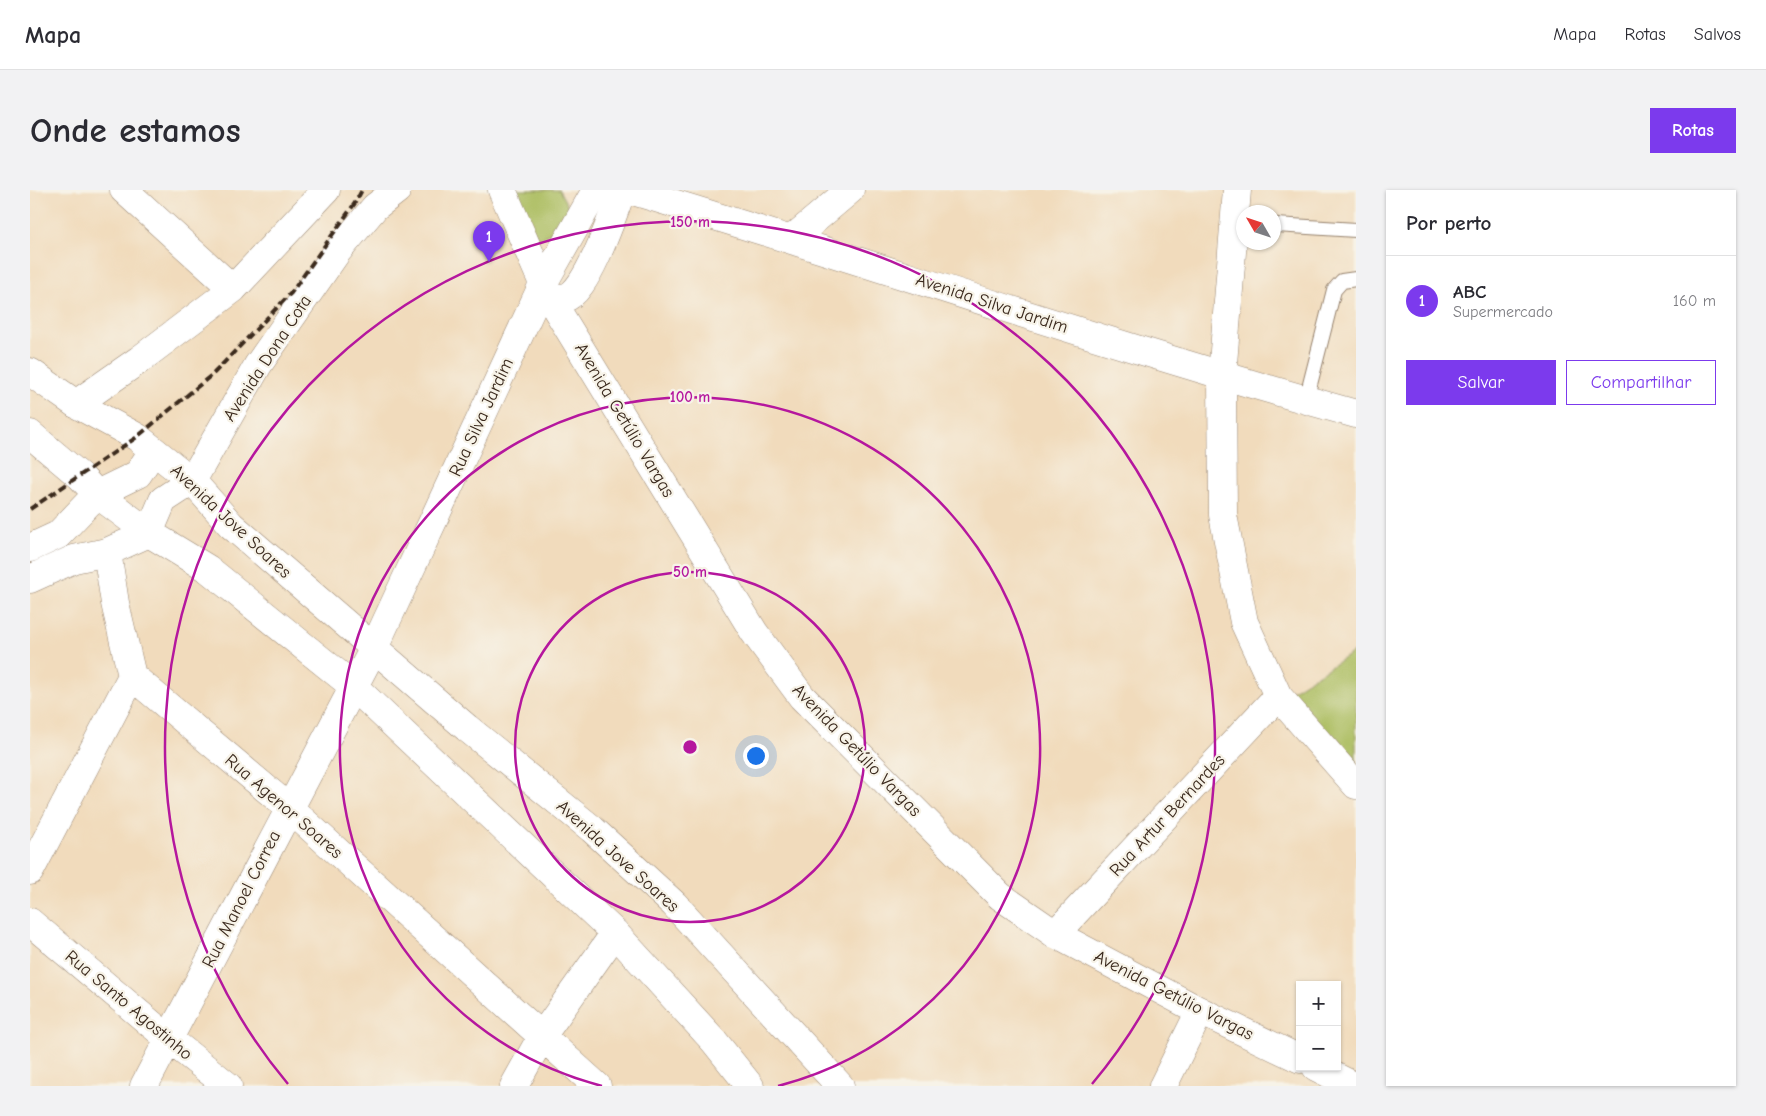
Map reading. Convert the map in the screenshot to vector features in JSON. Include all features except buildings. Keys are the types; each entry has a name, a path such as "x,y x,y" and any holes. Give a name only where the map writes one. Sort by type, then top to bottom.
{"street":[{"path":"124,190 233,289"},
{"path":"76,404 139,360 233,289 326,190"},
{"name":"Avenida Dona Cota","path":"149,532 162,500 192,481 258,366 337,252 375,207 397,190"},
{"name":"Avenida Getúlio Vargas","path":"502,190 546,290 754,632 802,697 1000,896 1055,934 1200,1011 1296,1057"},
{"name":"Rua Silva Jardim","path":"374,648 596,190"},
{"path":"546,290 566,298 579,288 588,274 622,190"},
{"name":"Avenida Silva Jardim","path":"630,190 792,239 1222,376 1356,414"},
{"path":"792,239 850,190"},
{"path":"1237,190 1222,376 1223,515 1244,622 1278,696 1356,785"},
{"name":"Avenida Jove Soares","path":"30,372 76,404 137,437 192,481 231,525 467,728 592,830 674,904 840,1086"},
{"path":"30,434 80,476 97,494 149,532 208,568 353,686 616,932 714,1041 750,1086"},
{"path":"30,548 58,535 97,494 138,474 153,451"},
{"path":"30,579 74,559 107,552 149,532"},
{"path":"30,871 132,676 115,603 107,552"},
{"path":"353,686 374,648"},
{"name":"Rua Agenor Soares","path":"132,676 289,808 597,1086"},
{"name":"Rua Manoel Correa","path":"144,1086 353,686"},
{"name":"Rua Artur Bernardes","path":"1055,934 1278,696"},
{"name":"Rua Santo Agostinho","path":"30,922 228,1086"},
{"path":"514,1086 542,1036 616,932"},
{"path":"1162,1086 1200,1011"},
{"path":"1324,1071 1354,1086"}],"lane":[{"path":"1281,225 1356,230"},
{"path":"1306,400 1334,290 1342,281 1356,278"}],"green space":[{"path":"512,190 559,190 570,210 553,232 538,240"},
{"path":"1354,652 1356,654 1356,769 1288,693"}],"railway":[{"path":"30,509 137,437 214,373 291,293 355,203 362,190"}],"place":[{"name":"ABC","path":"489,262"}]}
